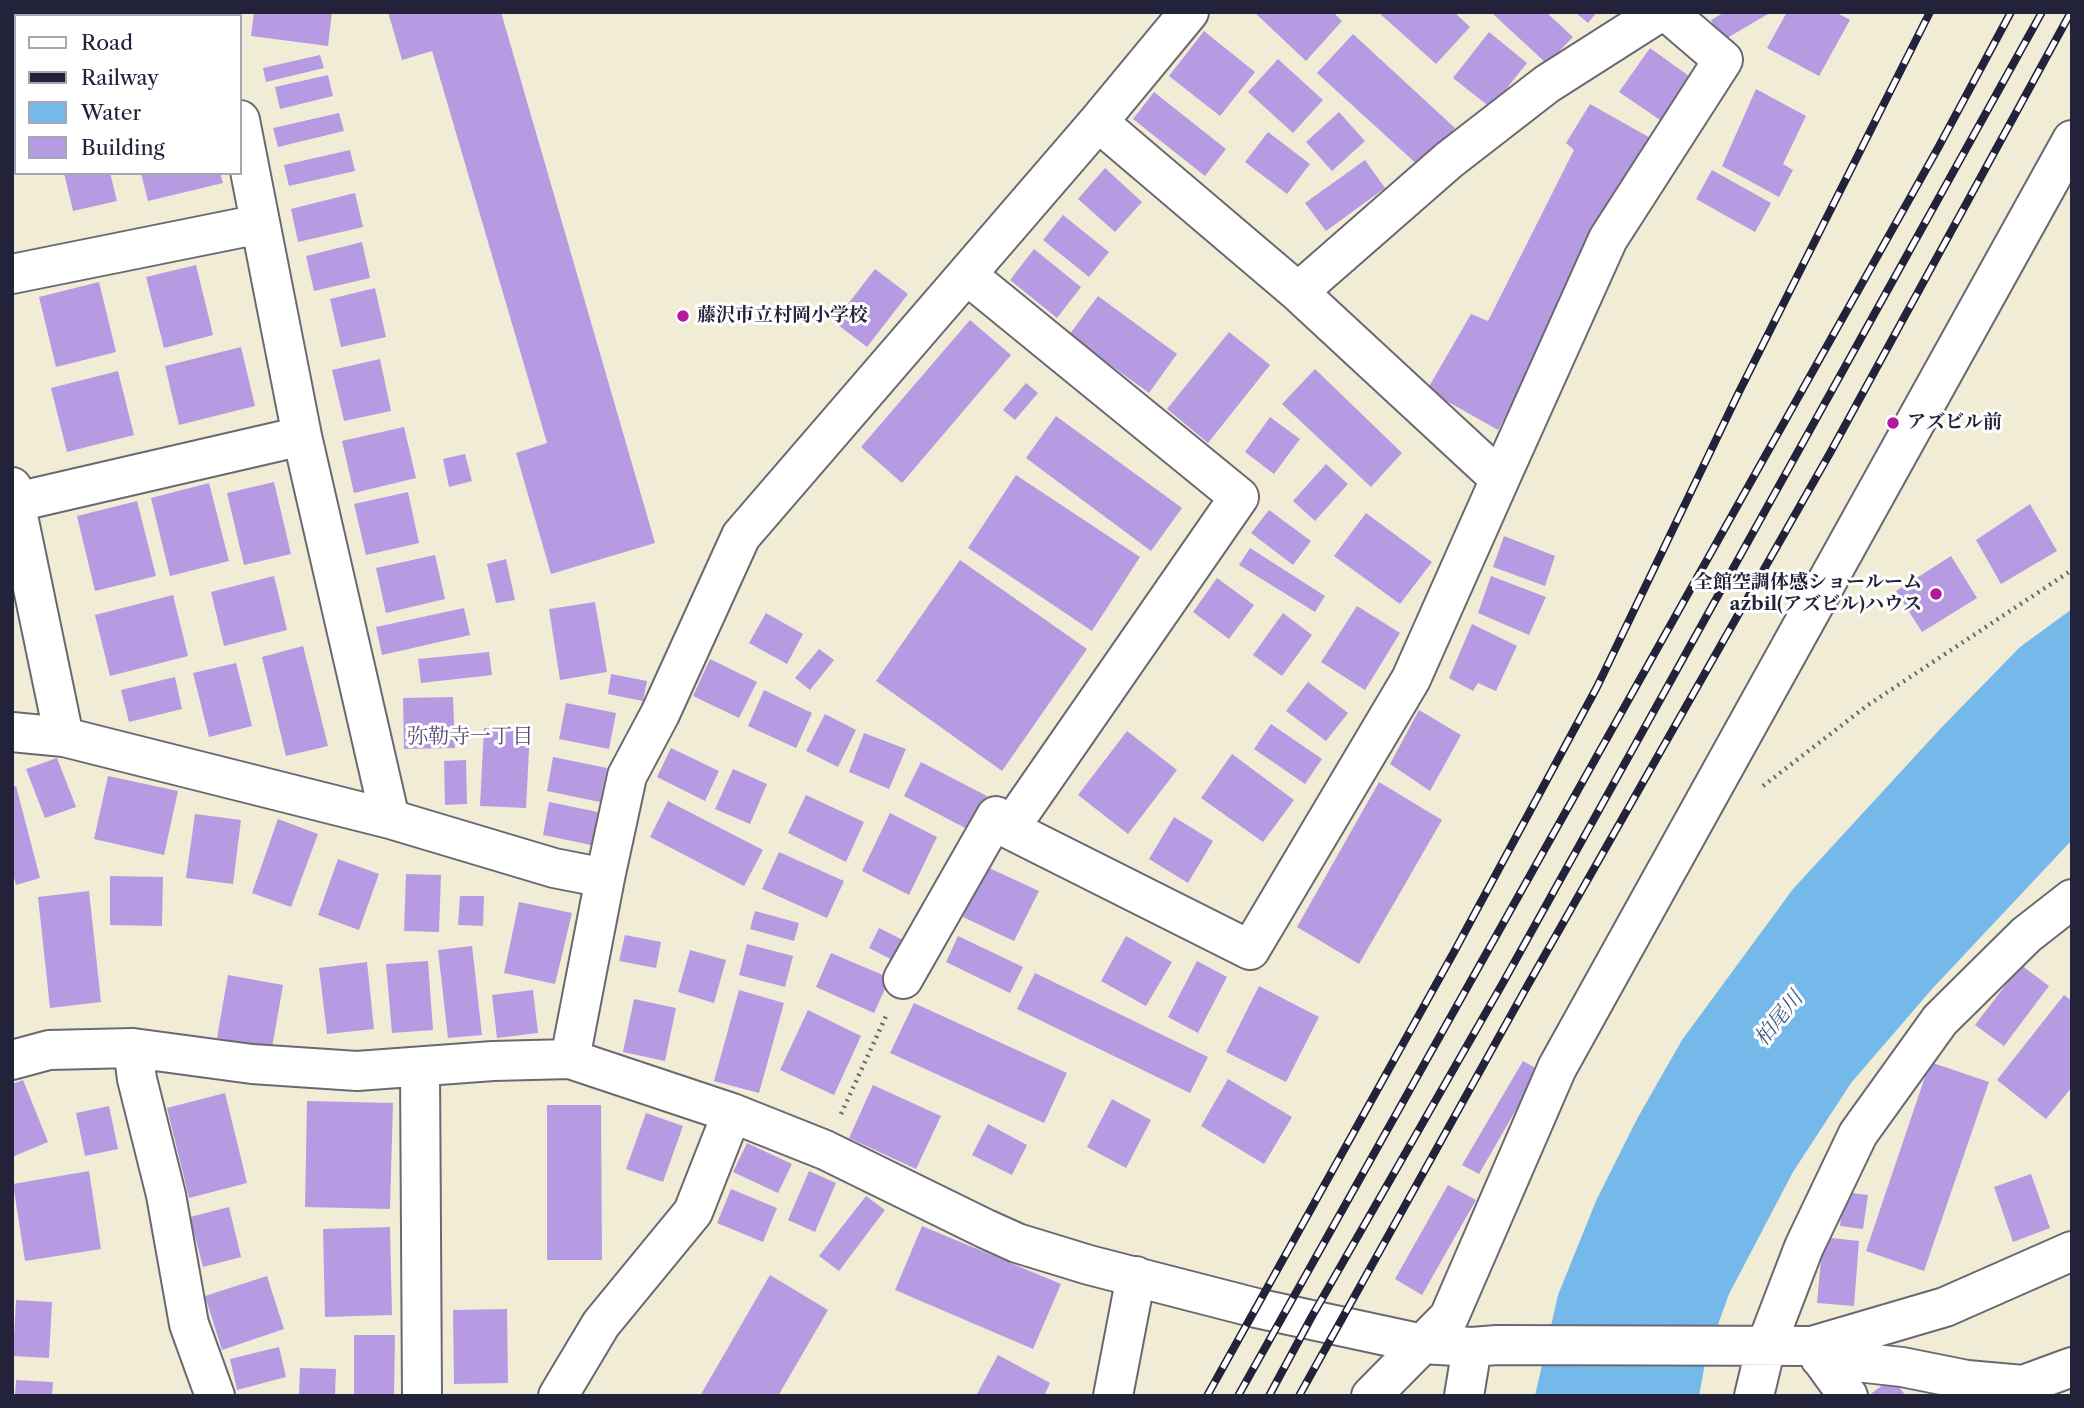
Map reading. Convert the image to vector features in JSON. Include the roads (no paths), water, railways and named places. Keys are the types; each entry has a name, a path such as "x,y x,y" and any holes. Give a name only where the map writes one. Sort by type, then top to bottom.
{"street":[{"path":"570,1059 627,776 660,714 741,536 1098,122 1189,12"},
{"path":"1298,292 1449,160 1547,84 1660,12"},
{"path":"903,979 996,816 1009,829 1250,950 1411,679 1608,239 1723,60 1667,12"},
{"path":"1098,122 1298,292 1500,479"},
{"path":"242,130 302,436 390,819"},
{"path":"1371,1396 1449,1317 1557,1068 2072,140"},
{"path":"12,274 260,224"},
{"path":"967,275 1239,497 1009,829"},
{"path":"64,737 13,497 302,436"},
{"path":"12,732 64,737 390,819 554,869 605,878"},
{"path":"1754,1396 1762,1346 1804,1247 1858,1134 1940,1020 2025,936 2072,899"},
{"path":"12,1060 49,1050 133,1048 252,1064 357,1071 493,1061 570,1059 732,1113 825,1150 1017,1242 1089,1265 1255,1308 1423,1344 1762,1346 1816,1352 2034,1390 2072,1367"},
{"path":"133,1048 166,1195 189,1324 215,1396"},
{"path":"420,1068 422,1396"},
{"path":"558,1396 601,1324 693,1212 732,1113"},
{"path":"1816,1352 1945,1307 2072,1251"},
{"path":"1113,1396 1136,1276"},
{"path":"1464,1396 1485,1346"},
{"path":"1816,1352 1848,1396"}],"water":[{"name":"柏尾川","path":"2072,609 2072,840 1932,989 1851,1083 1793,1172 1729,1294 1706,1358 1699,1396 1535,1396 1558,1295 1596,1201 1637,1119 1682,1040 1793,889 1941,728 2020,647"}],"railway":[{"path":"1207,1396 1454,952 1597,687 1739,392 1930,12"},
{"path":"1238,1396 1938,148 2011,12"},
{"path":"1269,1396 1504,981 2042,12"},
{"path":"1299,1396 1525,990 1830,453 2071,12"}],"place":[{"name":"藤沢市立村岡小学校","path":"683,316"},
{"name":"アズビル前","path":"1893,423"},
{"name":"全館空調体感ショールーム azbil(アズビル)ハウス","path":"1936,594"}],"district":[{"name":"弥勒寺一丁目","path":"470,737"}]}
